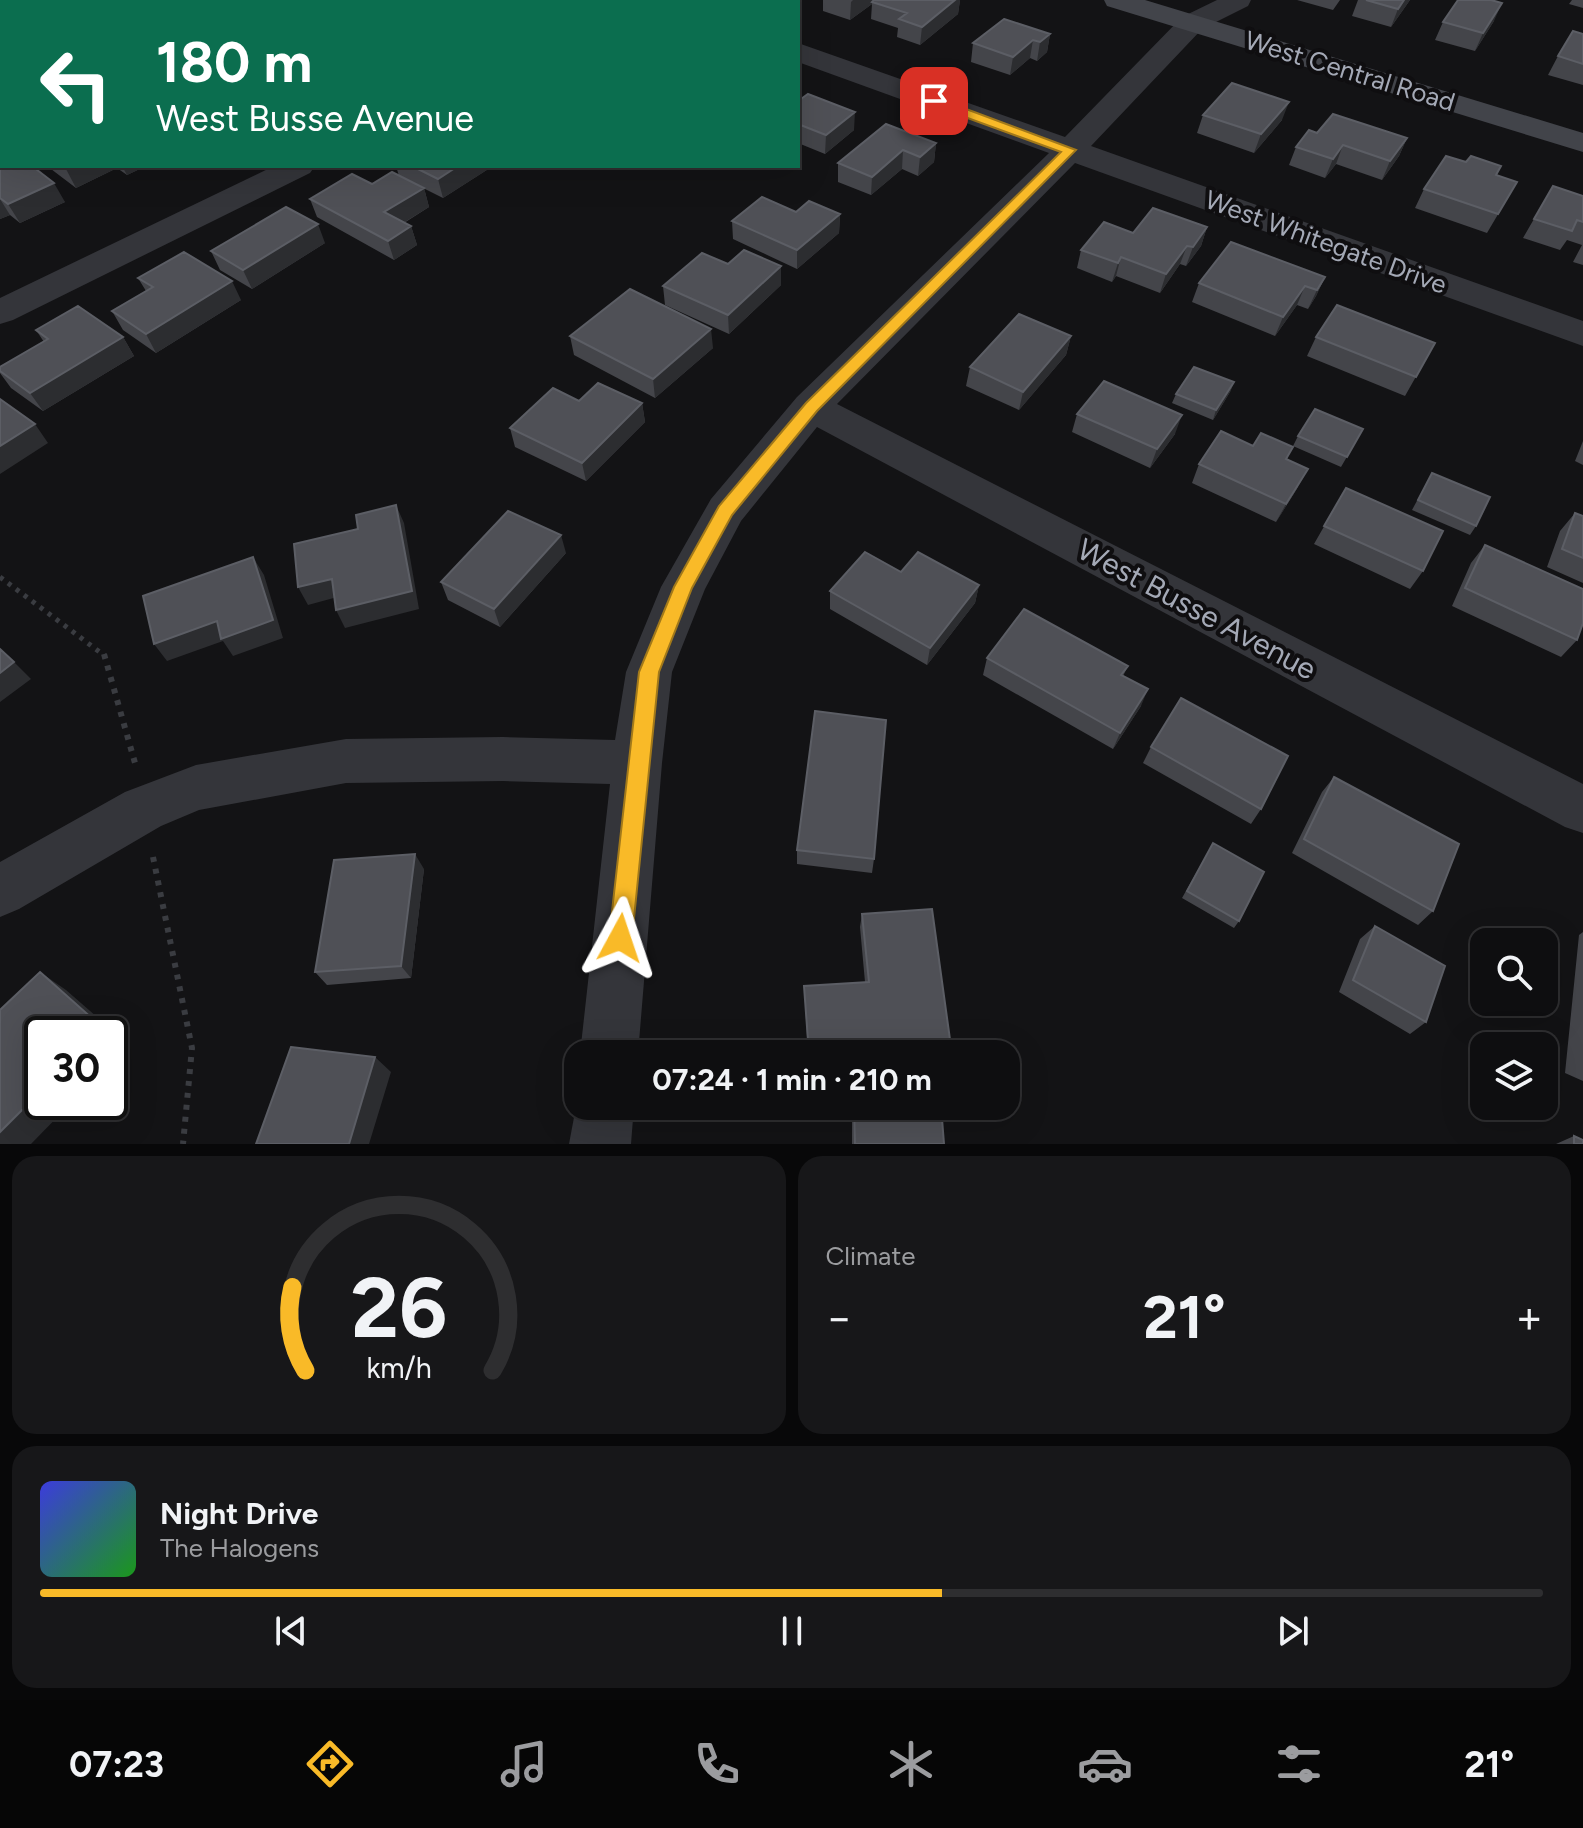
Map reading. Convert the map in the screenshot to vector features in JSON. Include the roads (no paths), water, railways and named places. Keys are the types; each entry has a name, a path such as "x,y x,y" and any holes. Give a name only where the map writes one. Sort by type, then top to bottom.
{"main road":[{"name":"West Central Road","path":"1117,0 1194,12 1583,143"}],"street":[{"path":"610,1040 637,763 649,672 683,587 726,510 811,407 1070,150 1194,12 1238,0"},
{"path":"800,53 1070,150"},
{"name":"West Whitegate Drive","path":"1070,150 1583,334"},
{"path":"0,312 295,168"},
{"name":"West Busse Avenue","path":"811,407 1583,810"},
{"path":"0,891 143,809 196,788 346,761 503,759 637,763"},
{"path":"600,1144 603,1120"}]}
